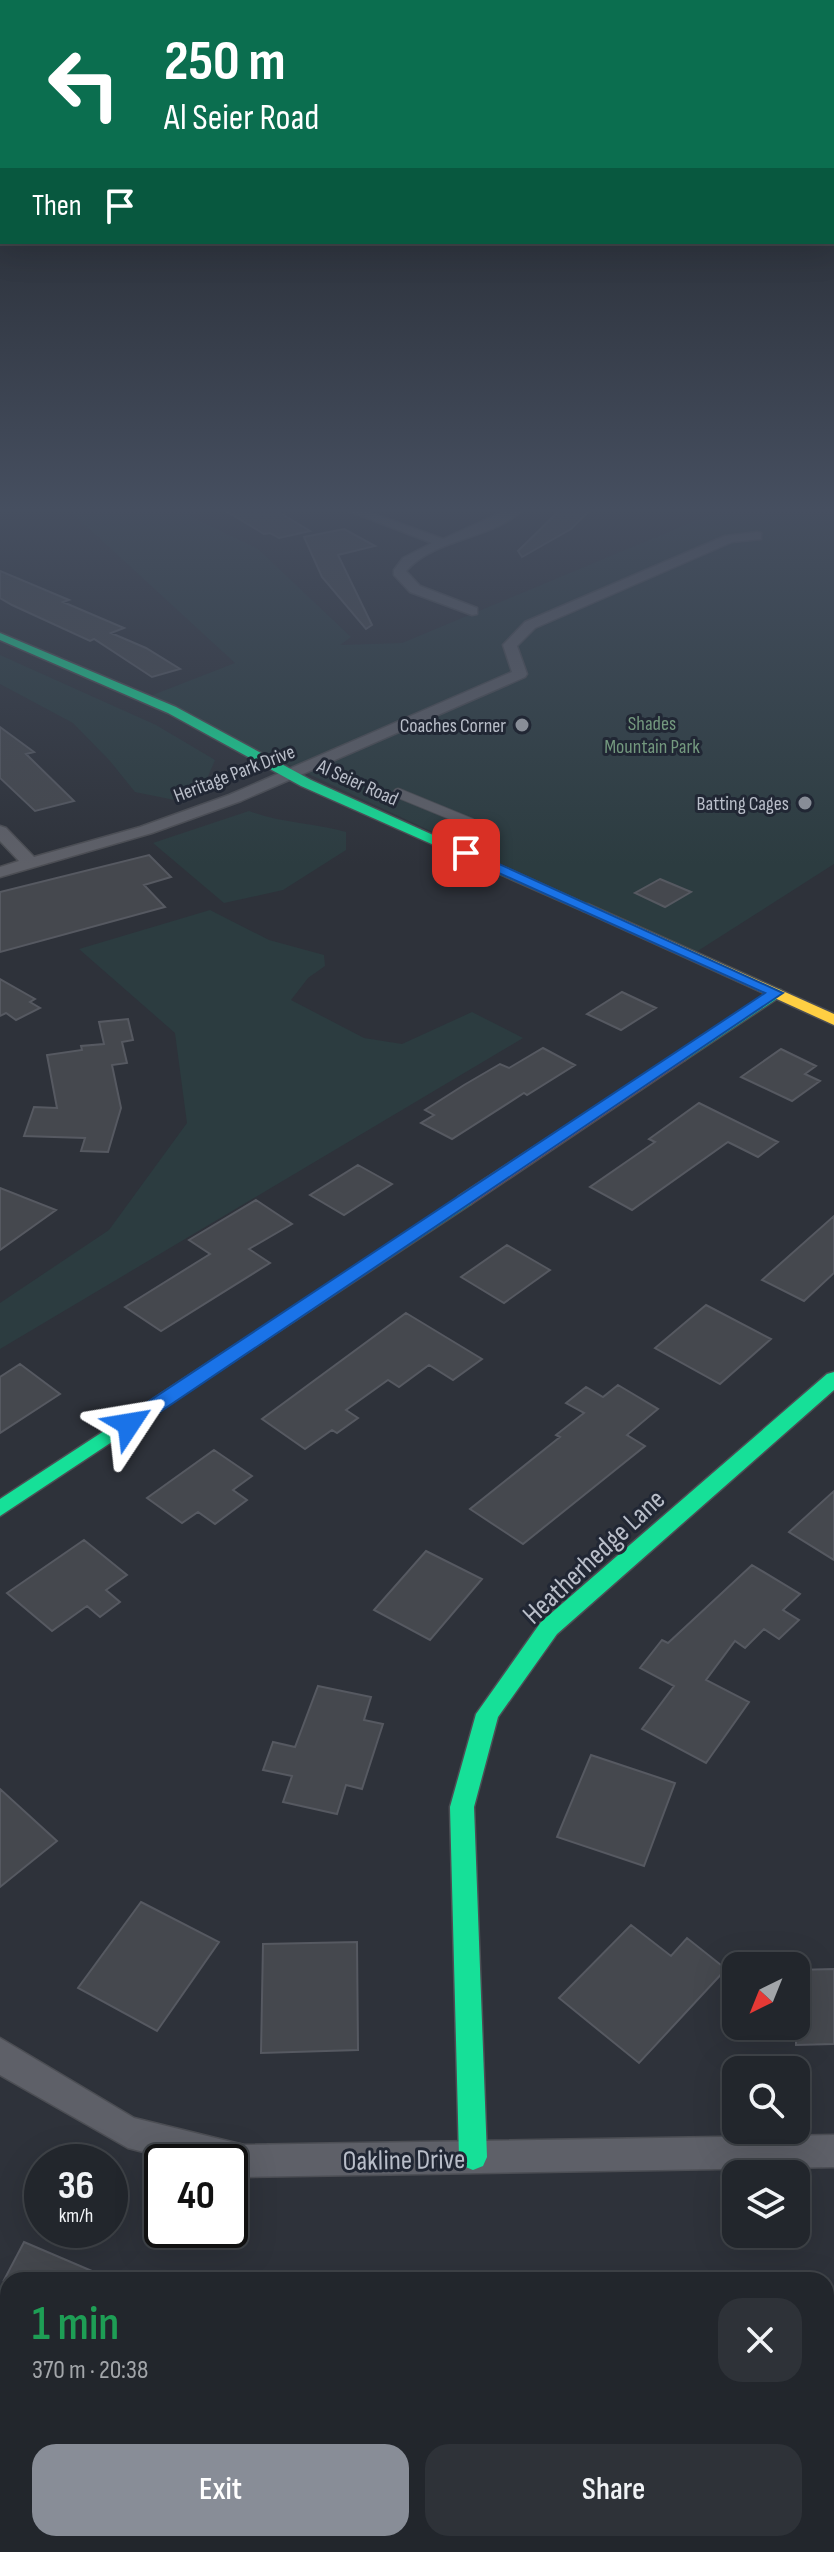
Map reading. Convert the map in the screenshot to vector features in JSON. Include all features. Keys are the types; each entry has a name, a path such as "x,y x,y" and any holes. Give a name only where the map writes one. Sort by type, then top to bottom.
{"street":[{"name":"Heritage Park Drive","path":"0,872 146,830 291,776 520,674 510,645 528,627"},
{"name":"Al Seier Road","path":"0,636 172,710 291,776 834,1020"},
{"path":"0,831 30,863"},
{"path":"0,1509 776,993"},
{"name":"Heatherhedge Lane","path":"473,2157 462,1807 487,1714 549,1628 834,1379"},
{"name":"Oakline Drive","path":"0,2053 8,2062 128,2132 244,2161 834,2151"}],"lane":[{"path":"398,793 471,823"}],"green space":[{"name":"Shades Mountain Park","path":"196,627 341,627 351,637 340,645 402,643 440,627 834,627 834,864 693,954 172,710 150,696 235,663"},
{"path":"0,655 156,725 215,760 204,786 175,800 135,792 73,723 0,684"},
{"path":"249,811 346,832 346,850 283,890 224,903 153,843"},
{"path":"210,910 269,940 324,955 325,966 308,978 291,1000 364,1038 402,1044 472,1012 523,1038 0,1349 0,1303 109,1230 187,1123 175,1033 79,949"}],"building":[{"path":"60,627 122,627 111,633 146,648 180,669 152,677 94,639 90,641"},
{"path":"0,727 34,752 26,754 74,801 35,811 0,778"},
{"path":"149,855 171,877 144,885 165,907 0,952 0,892"},
{"path":"660,879 691,892 665,907 635,893"},
{"path":"0,979 35,999 30,1002 40,1008 16,1020 6,1013 0,1016"},
{"path":"622,992 656,1008 621,1030 587,1014"},
{"path":"128,1019 133,1040 122,1042 127,1063 112,1065 121,1108 108,1152 81,1151 85,1138 24,1136 34,1107 57,1108 47,1055 104,1044 99,1022"},
{"path":"543,1048 575,1065 452,1139 421,1123 434,1115 425,1110 464,1085 500,1064 509,1068"},
{"path":"781,1049 816,1066 805,1074 820,1081 792,1101 741,1077"},
{"path":"699,1103 778,1142 758,1157 728,1142 632,1210 590,1187 655,1142 649,1139"},
{"path":"358,1165 392,1184 344,1215 310,1195"},
{"path":"0,1188 56,1210 0,1250"},
{"path":"256,1200 292,1224 249,1249 270,1263 161,1331 125,1307 210,1254 189,1240"},
{"path":"834,1216 834,1273 804,1301 762,1280"},
{"path":"507,1245 550,1270 504,1303 461,1277"},
{"path":"706,1305 771,1339 720,1384 655,1348"},
{"path":"406,1313 482,1359 453,1380 429,1365 399,1387 388,1380 346,1410 358,1418 337,1433 332,1430 305,1449 262,1419"},
{"path":"20,1364 60,1394 0,1433 0,1377"},
{"path":"618,1385 658,1409 627,1435 645,1446 523,1544 470,1509 560,1437 556,1435 584,1413 566,1403 586,1387 603,1397"},
{"path":"214,1450 252,1476 233,1490 247,1500 215,1524 198,1512 182,1523 147,1498"},
{"path":"834,1491 834,1560 789,1532"},
{"path":"84,1540 127,1575 106,1590 120,1602 100,1617 87,1606 52,1631 7,1593"},
{"path":"426,1551 482,1579 430,1640 374,1610"},
{"path":"752,1565 800,1594 783,1610 799,1620 779,1639 764,1629 745,1648 735,1641 706,1680 749,1702 706,1763 642,1729 674,1686 640,1668 662,1640 668,1643"},
{"path":"318,1686 371,1697 364,1720 383,1724 362,1789 346,1785 337,1814 283,1802 292,1776 263,1770 273,1742 295,1747"},
{"path":"591,1755 675,1783 644,1866 557,1837"},
{"path":"0,1789 57,1841 0,1887"},
{"path":"141,1902 219,1942 157,2031 78,1988"},
{"path":"631,1925 671,1956 687,1938 722,1966 722,1973 639,2063 559,1998"},
{"path":"357,1942 358,2050 261,2053 263,1944"},
{"path":"834,1969 834,2044 796,2045 796,2040 810,2040 810,1970"},
{"path":"24,2242 24,2248 38,2248 94,2272 8,2272"}],"traffic: fast":[{"path":"0,636 172,710 306,783 588,908"},
{"path":"679,1057 776,993"},
{"path":"0,1509 465,1200"},
{"path":"473,2157 462,1807 487,1714 549,1628 834,1379"}],"traffic: slow":[{"path":"588,908 834,1020"}],"traffic: jam":[{"path":"465,1200 679,1057"}],"place":[{"name":"Coaches Corner","path":"522,725"},
{"name":"Batting Cages","path":"805,803"}],"route":[{"path":"129,1424 776,993 466,853"}]}
